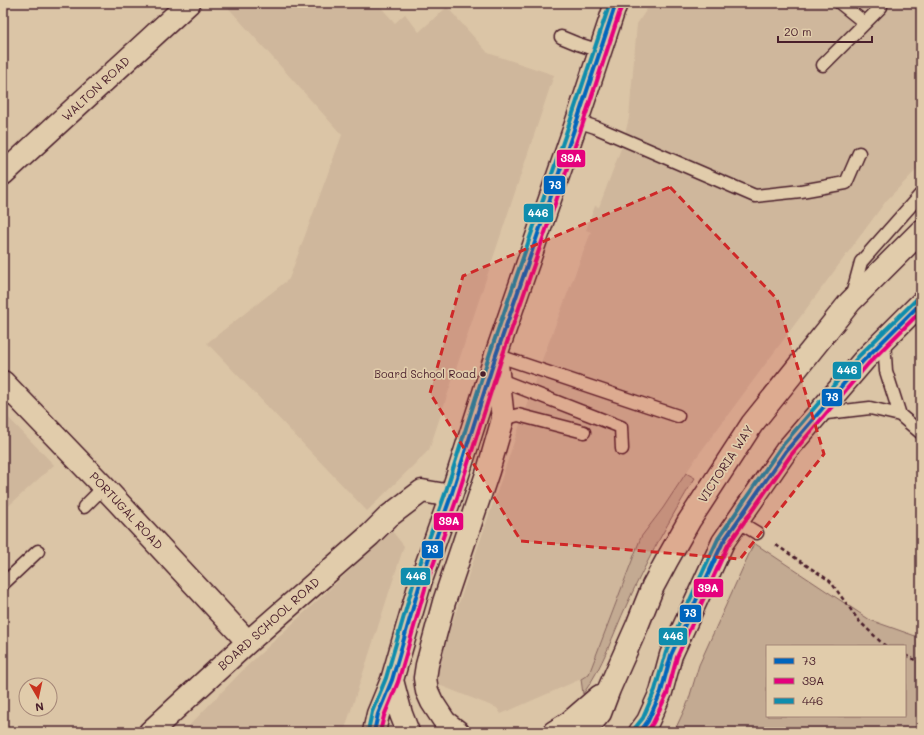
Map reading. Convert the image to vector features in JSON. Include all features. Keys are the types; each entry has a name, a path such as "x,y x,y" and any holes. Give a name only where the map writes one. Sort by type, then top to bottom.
{"street":[{"path":"374,732 378,714 392,680 417,592 616,3"},
{"name":"WALTON ROAD","path":"3,174 180,6"},
{"name":"VICTORIA WAY","path":"584,732 600,713 653,586 689,520 752,424 850,302 921,231"},
{"path":"640,732 648,721 661,692 671,655 723,542 786,451 864,360 921,303"},
{"path":"458,732 445,722 432,702 425,678 427,665 444,602 488,471 503,419 496,355"},
{"name":"PORTUGAL ROAD","path":"3,382 104,487 248,642"},
{"name":"BOARD SCHOOL ROAD","path":"150,732 248,642 370,535 389,516 422,490 450,496"},
{"path":"392,680 401,714 408,732"},
{"path":"554,732 570,722 609,689"}],"lane":[{"path":"840,3 865,23"},
{"path":"823,65 881,7"},
{"path":"561,37 600,51"},
{"path":"577,121 595,127 755,196 801,191 846,182 859,154"},
{"path":"850,302 861,262 921,194"},
{"path":"884,341 886,371 900,415"},
{"path":"496,355 678,416"},
{"path":"498,378 621,427 622,449"},
{"path":"818,414 870,408 900,415 921,433"},
{"path":"503,419 518,415 584,432"},
{"path":"84,507 104,487"},
{"path":"737,521 757,533"},
{"path":"3,584 38,551"}],"path":[{"path":"757,533 830,581 859,621 884,645"},
{"path":"906,656 921,663"}],"highlighted area":[{"path":"670,187 777,299 824,454 740,559 521,541 430,393 463,276"}],"shaded area":[{"path":"224,3 377,3 395,23 405,14 419,32 447,7 488,53 554,75 429,450 367,511 207,343 289,279 342,135"},
{"path":"651,3 921,3 921,165 886,201 696,458 663,508 641,537 589,674 581,679 501,714 497,708 439,685 436,670 542,360 591,232 586,230 595,206 599,207 622,146 629,118 637,24"},
{"path":"3,412 54,465 3,511"},
{"path":"686,473 695,478 651,556 627,604 602,662 583,694 581,679 589,674 641,537 663,508"},
{"path":"392,531 404,546 344,732 183,732 245,668"},
{"path":"754,543 870,620 921,638 921,732 674,732 688,702 699,665"}],"transit line":[{"name":"446","path":"368,731 372,712 386,678 415,578 445,494 490,353 610,3"},
{"name":"73","path":"374,732 378,714 392,680 421,580 451,496 496,355 616,3"},
{"name":"39A","path":"380,732 384,716 398,682 427,582 457,498 502,357 622,5"},
{"name":"446","path":"635,728 643,718 655,690 666,652 718,539 781,447 859,356 917,299"},
{"name":"73","path":"640,732 648,721 661,692 671,655 723,542 786,451 864,360 921,303"},
{"name":"39A","path":"647,732 667,694 677,657 728,545 791,455 868,364 921,311"}],"place":[{"name":"Board School Road","path":"483,374"}]}
